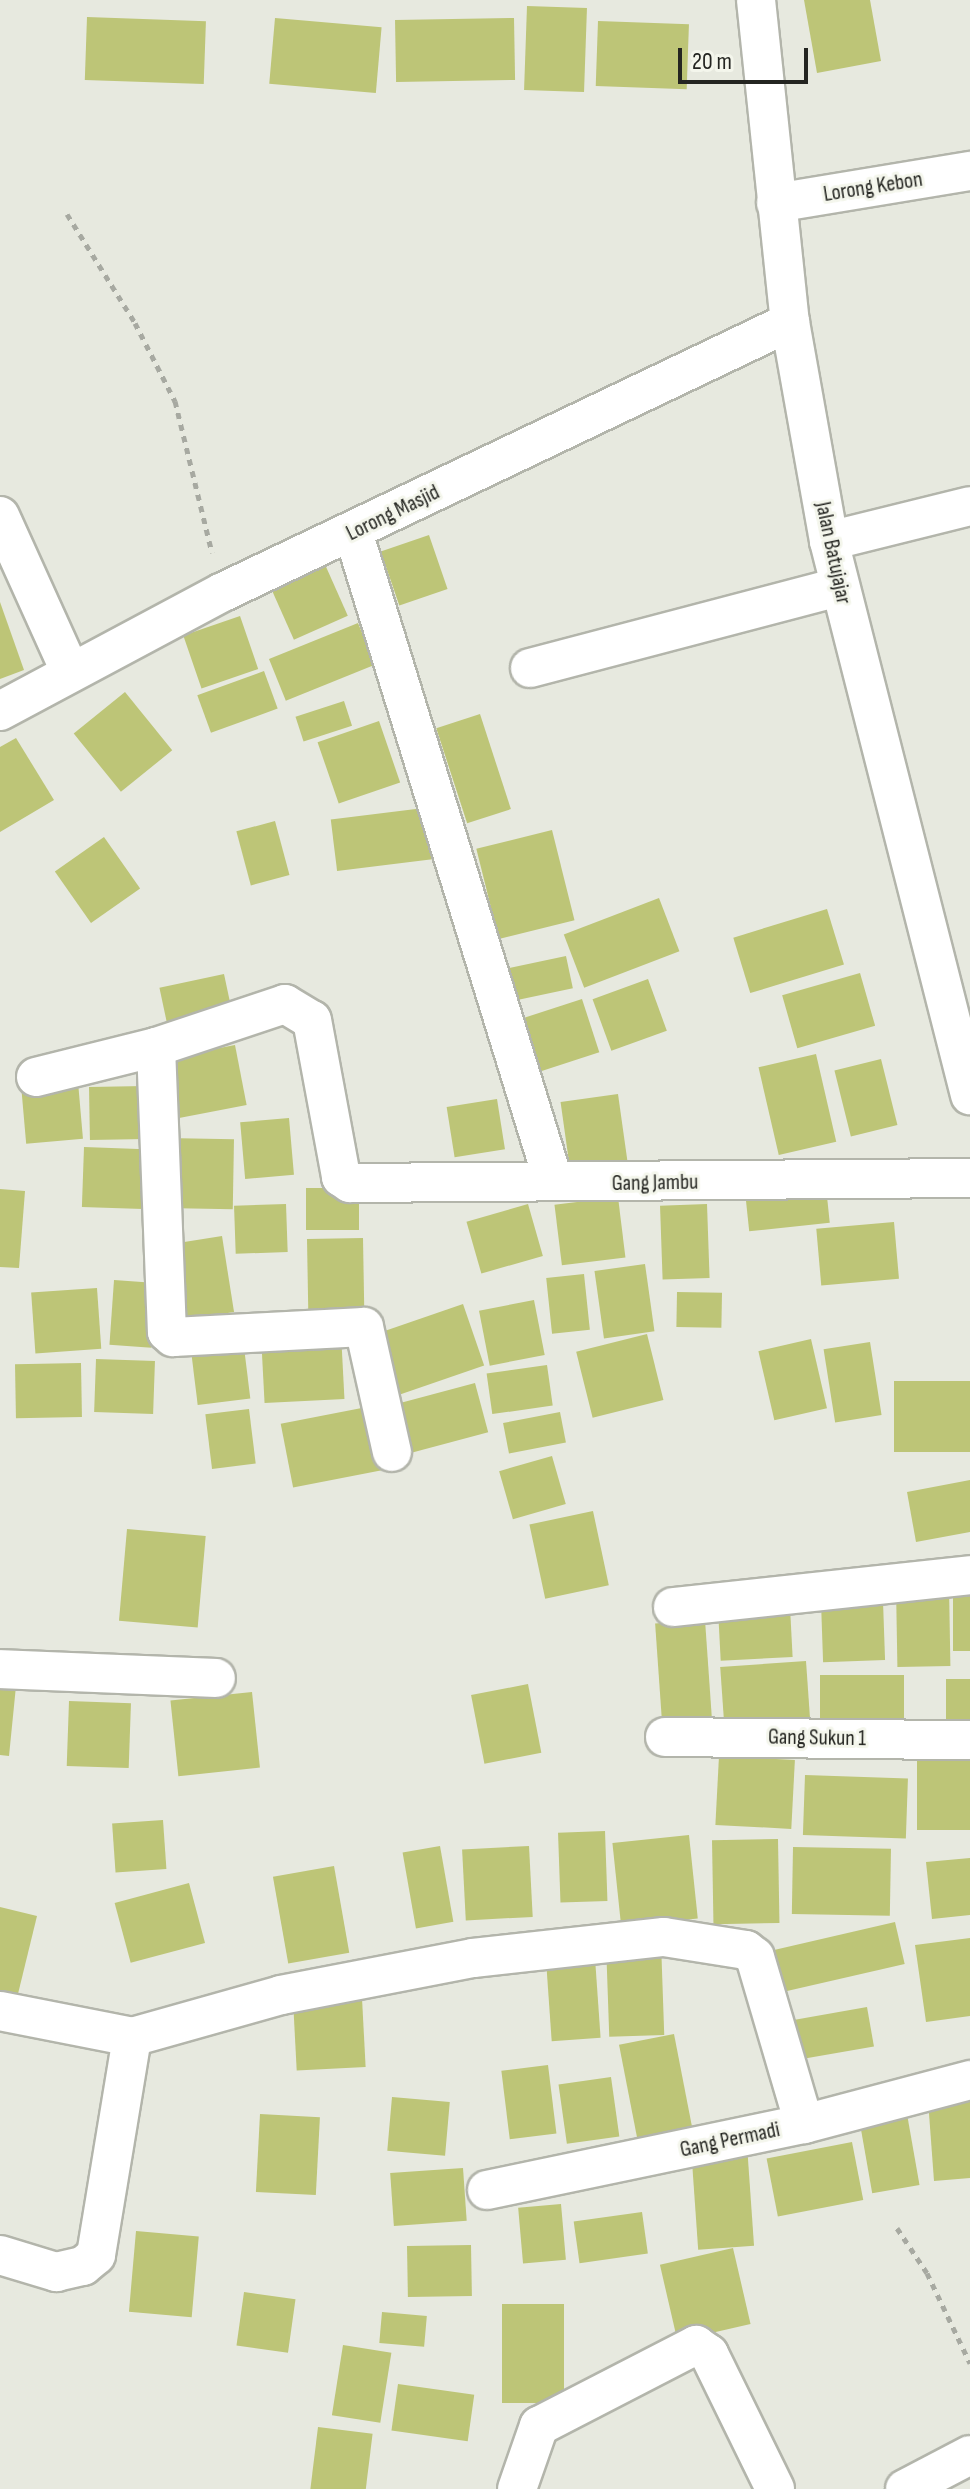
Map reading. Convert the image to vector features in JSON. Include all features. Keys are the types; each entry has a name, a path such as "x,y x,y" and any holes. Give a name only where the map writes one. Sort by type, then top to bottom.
{"street":[{"name":"Jalan Batujajar","path":"756,0 790,322 829,541 970,1095"},
{"name":"Lorong Kebon","path":"776,203 970,171"},
{"name":"Lorong Masjid","path":"0,711 223,592 790,322"},
{"path":"829,541 970,506"},
{"path":"0,516 70,671"},
{"path":"353,532 553,1180"},
{"path":"530,668 839,587"},
{"name":"Gang Jambu","path":"156,1047 285,1004 304,1013 312,1020 341,1177 350,1183 970,1178"},
{"path":"36,1077 156,1047 167,1332 173,1337 364,1327 392,1452"},
{"path":"673,1607 970,1575"},
{"path":"0,1669 216,1678"},
{"name":"Gang Sukun 1","path":"665,1737 970,1740"},
{"path":"0,2011 132,2037 281,1995 473,1958 664,1937 746,1950 755,1957 804,2124"},
{"path":"0,2255 56,2272 83,2266 96,2255 132,2037"},
{"name":"Gang Permadi","path":"487,2190 804,2124 970,2080"},
{"path":"517,2489 539,2426 696,2345 709,2354 775,2489"},
{"path":"905,2489 970,2455"}],"path":[{"path":"67,214 135,323 175,401 223,592"},
{"path":"897,2228 927,2273 970,2363"}],"building":[{"path":"804,0 870,0 881,61 817,73"},
{"path":"527,6 587,8 584,92 524,90"},
{"path":"87,17 206,21 204,84 85,80"},
{"path":"275,18 382,27 376,93 269,84"},
{"path":"514,18 515,80 396,82 395,20"},
{"path":"598,21 689,24 687,89 596,86"},
{"path":"429,535 448,589 399,605 381,552"},
{"path":"323,560 348,616 294,640 269,584"},
{"path":"0,602 24,670 0,679"},
{"path":"240,616 258,669 202,688 183,636"},
{"path":"358,623 375,665 286,701 269,659"},
{"path":"264,671 278,709 211,733 197,695"},
{"path":"125,692 172,750 121,792 74,734"},
{"path":"344,701 352,726 304,741 295,717"},
{"path":"480,714 511,809 467,823 436,728"},
{"path":"379,721 400,782 339,804 318,742"},
{"path":"16,738 54,800 0,832 0,747"},
{"path":"432,807 438,859 337,871 331,819"},
{"path":"275,821 289,875 251,885 236,831"},
{"path":"552,830 574,920 499,939 476,849"},
{"path":"104,837 140,889 91,923 55,871"},
{"path":"659,898 679,951 584,988 564,935"},
{"path":"827,909 844,964 750,993 733,938"},
{"path":"566,956 573,988 516,1000 509,968"},
{"path":"860,973 875,1026 797,1048 782,995"},
{"path":"224,974 233,1016 168,1030 159,988"},
{"path":"648,979 667,1031 611,1051 593,999"},
{"path":"582,999 599,1052 532,1074 514,1021"},
{"path":"235,1045 247,1105 170,1120 158,1060"},
{"path":"816,1054 836,1142 779,1155 759,1067"},
{"path":"881,1059 897,1125 851,1137 834,1071"},
{"path":"78,1082 83,1139 26,1144 21,1087"},
{"path":"145,1086 146,1139 90,1140 89,1087"},
{"path":"618,1094 628,1166 571,1174 561,1102"},
{"path":"497,1099 505,1149 455,1157 447,1107"},
{"path":"289,1118 294,1175 245,1179 240,1122"},
{"path":"166,1138 234,1139 233,1209 165,1208"},
{"path":"84,1147 145,1149 143,1209 82,1207"},
{"path":"826,1187 830,1223 749,1231 745,1195"},
{"path":"306,1188 359,1188 359,1230 306,1230"},
{"path":"0,1189 25,1191 19,1268 0,1267"},
{"path":"618,1197 625,1258 562,1265 554,1205"},
{"path":"286,1204 288,1252 236,1254 234,1206"},
{"path":"528,1204 543,1256 481,1274 466,1222"},
{"path":"707,1204 710,1278 663,1280 660,1206"},
{"path":"894,1222 899,1279 821,1286 816,1229"},
{"path":"222,1236 234,1312 176,1321 164,1245"},
{"path":"363,1238 364,1321 308,1322 307,1239"},
{"path":"645,1264 654,1331 604,1338 594,1271"},
{"path":"584,1274 590,1330 552,1334 546,1278"},
{"path":"114,1280 156,1283 151,1348 109,1345"},
{"path":"97,1288 101,1349 35,1353 31,1293"},
{"path":"677,1292 722,1293 721,1328 676,1327"},
{"path":"534,1300 545,1355 490,1366 479,1311"},
{"path":"463,1304 484,1365 391,1398 369,1336"},
{"path":"341,1333 344,1399 265,1403 261,1337"},
{"path":"647,1334 663,1400 593,1418 576,1352"},
{"path":"243,1339 250,1399 198,1405 190,1345"},
{"path":"811,1339 827,1408 774,1420 758,1351"},
{"path":"870,1342 882,1415 835,1422 824,1349"},
{"path":"96,1359 155,1361 153,1414 94,1412"},
{"path":"81,1363 82,1417 16,1418 15,1364"},
{"path":"547,1365 553,1406 492,1414 487,1373"},
{"path":"894,1381 970,1381 970,1452 894,1452"},
{"path":"475,1383 488,1432 399,1456 386,1407"},
{"path":"372,1406 384,1470 293,1488 281,1424"},
{"path":"249,1409 256,1464 212,1469 205,1414"},
{"path":"560,1412 566,1442 509,1453 503,1423"},
{"path":"552,1456 566,1504 513,1519 499,1471"},
{"path":"970,1480 970,1532 916,1542 907,1492"},
{"path":"593,1511 609,1585 545,1599 529,1525"},
{"path":"127,1529 206,1536 198,1628 119,1621"},
{"path":"949,1586 950,1666 897,1667 896,1587"},
{"path":"953,1588 970,1588 970,1651 953,1651"},
{"path":"883,1601 885,1660 823,1662 821,1603"},
{"path":"790,1607 793,1657 721,1661 718,1611"},
{"path":"705,1620 712,1717 662,1720 655,1623"},
{"path":"806,1661 811,1728 725,1734 720,1667"},
{"path":"0,1675 17,1676 9,1756 0,1755"},
{"path":"820,1675 904,1675 904,1724 820,1724"},
{"path":"946,1679 970,1679 970,1721 946,1721"},
{"path":"528,1684 541,1753 484,1764 471,1695"},
{"path":"252,1692 260,1768 178,1776 170,1701"},
{"path":"69,1701 131,1703 129,1768 67,1766"},
{"path":"917,1754 970,1754 970,1830 917,1830"},
{"path":"719,1756 795,1760 791,1829 715,1825"},
{"path":"805,1775 908,1779 906,1839 803,1835"},
{"path":"163,1820 166,1869 116,1872 112,1824"},
{"path":"605,1831 607,1901 560,1903 558,1833"},
{"path":"689,1835 698,1919 621,1927 612,1843"},
{"path":"778,1839 779,1923 713,1924 712,1840"},
{"path":"440,1846 453,1922 416,1928 403,1853"},
{"path":"529,1846 533,1917 466,1920 462,1850"},
{"path":"793,1847 891,1849 890,1916 792,1914"},
{"path":"970,1858 970,1915 932,1919 926,1862"},
{"path":"334,1866 349,1953 288,1963 273,1877"},
{"path":"189,1883 205,1943 131,1963 115,1903"},
{"path":"0,1907 37,1916 16,2002 0,1998"},
{"path":"895,1922 905,1964 775,1994 765,1952"},
{"path":"970,1938 970,2016 926,2022 915,1945"},
{"path":"661,1942 664,2035 609,2037 606,1944"},
{"path":"595,1958 601,2038 552,2041 546,1961"},
{"path":"362,1998 366,2067 297,2071 293,2002"},
{"path":"867,2007 874,2046 799,2060 792,2020"},
{"path":"674,2034 693,2130 638,2141 619,2045"},
{"path":"548,2065 556,2133 510,2139 501,2071"},
{"path":"611,2077 619,2136 567,2144 559,2084"},
{"path":"392,2097 450,2102 445,2156 387,2151"},
{"path":"970,2097 970,2178 934,2181 928,2100"},
{"path":"260,2114 320,2117 316,2195 256,2192"},
{"path":"907,2114 920,2185 872,2193 860,2122"},
{"path":"852,2142 863,2200 778,2217 767,2159"},
{"path":"747,2145 754,2246 698,2250 691,2149"},
{"path":"463,2168 467,2221 394,2226 390,2173"},
{"path":"561,2204 566,2260 523,2264 518,2208"},
{"path":"642,2212 648,2254 580,2263 574,2222"},
{"path":"136,2231 199,2236 192,2317 129,2312"},
{"path":"471,2245 472,2296 408,2297 407,2246"},
{"path":"733,2248 751,2324 677,2341 660,2265"},
{"path":"244,2292 295,2299 288,2353 236,2345"},
{"path":"502,2304 564,2304 564,2403 502,2403"},
{"path":"382,2312 427,2316 424,2347 379,2343"},
{"path":"343,2345 391,2353 380,2423 332,2415"},
{"path":"398,2384 474,2395 468,2441 391,2431"},
{"path":"318,2427 373,2434 366,2489 310,2489"}]}
